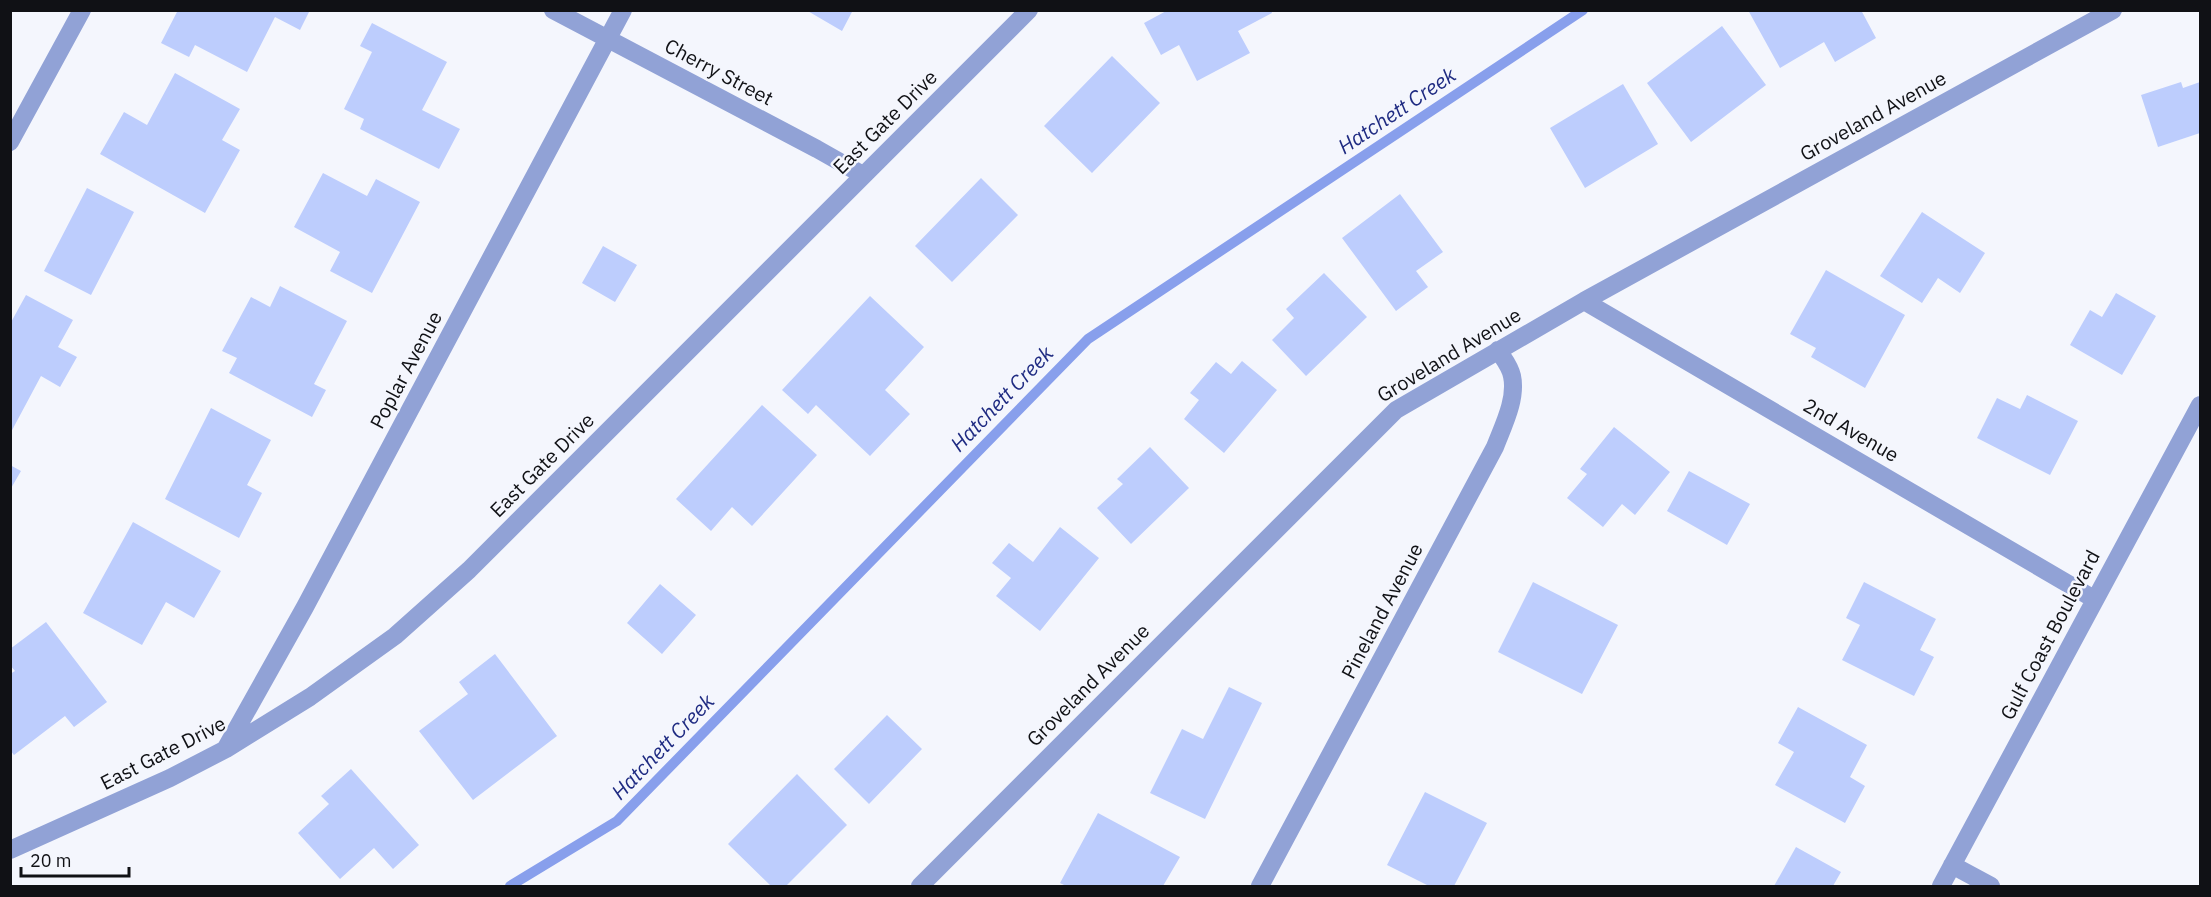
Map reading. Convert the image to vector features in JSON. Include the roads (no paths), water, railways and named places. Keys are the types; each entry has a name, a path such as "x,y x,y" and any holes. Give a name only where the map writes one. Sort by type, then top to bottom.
{"street":[{"path":"10,142 81,10"},
{"name":"Cherry Street","path":"553,10 863,175"},
{"name":"Poplar Avenue","path":"226,749 311,596 623,10"},
{"name":"East Gate Drive","path":"10,850 170,778 226,749 310,697 395,636 469,570 1029,10"},
{"name":"Groveland Avenue","path":"920,886 1396,410 1584,301 2113,10"},
{"name":"2nd Avenue","path":"1584,301 2094,599"},
{"name":"Pineland Avenue","path":"1260,886 1488,462 1508,412 1512,389 1509,368 1498,350"},
{"name":"Gulf Coast Boulevard","path":"1941,886 2200,405"},
{"path":"1952,866 1991,886"}],"waterway":[{"name":"Hatchett Creek","path":"510,886 617,821 1088,339 1583,10"}]}
